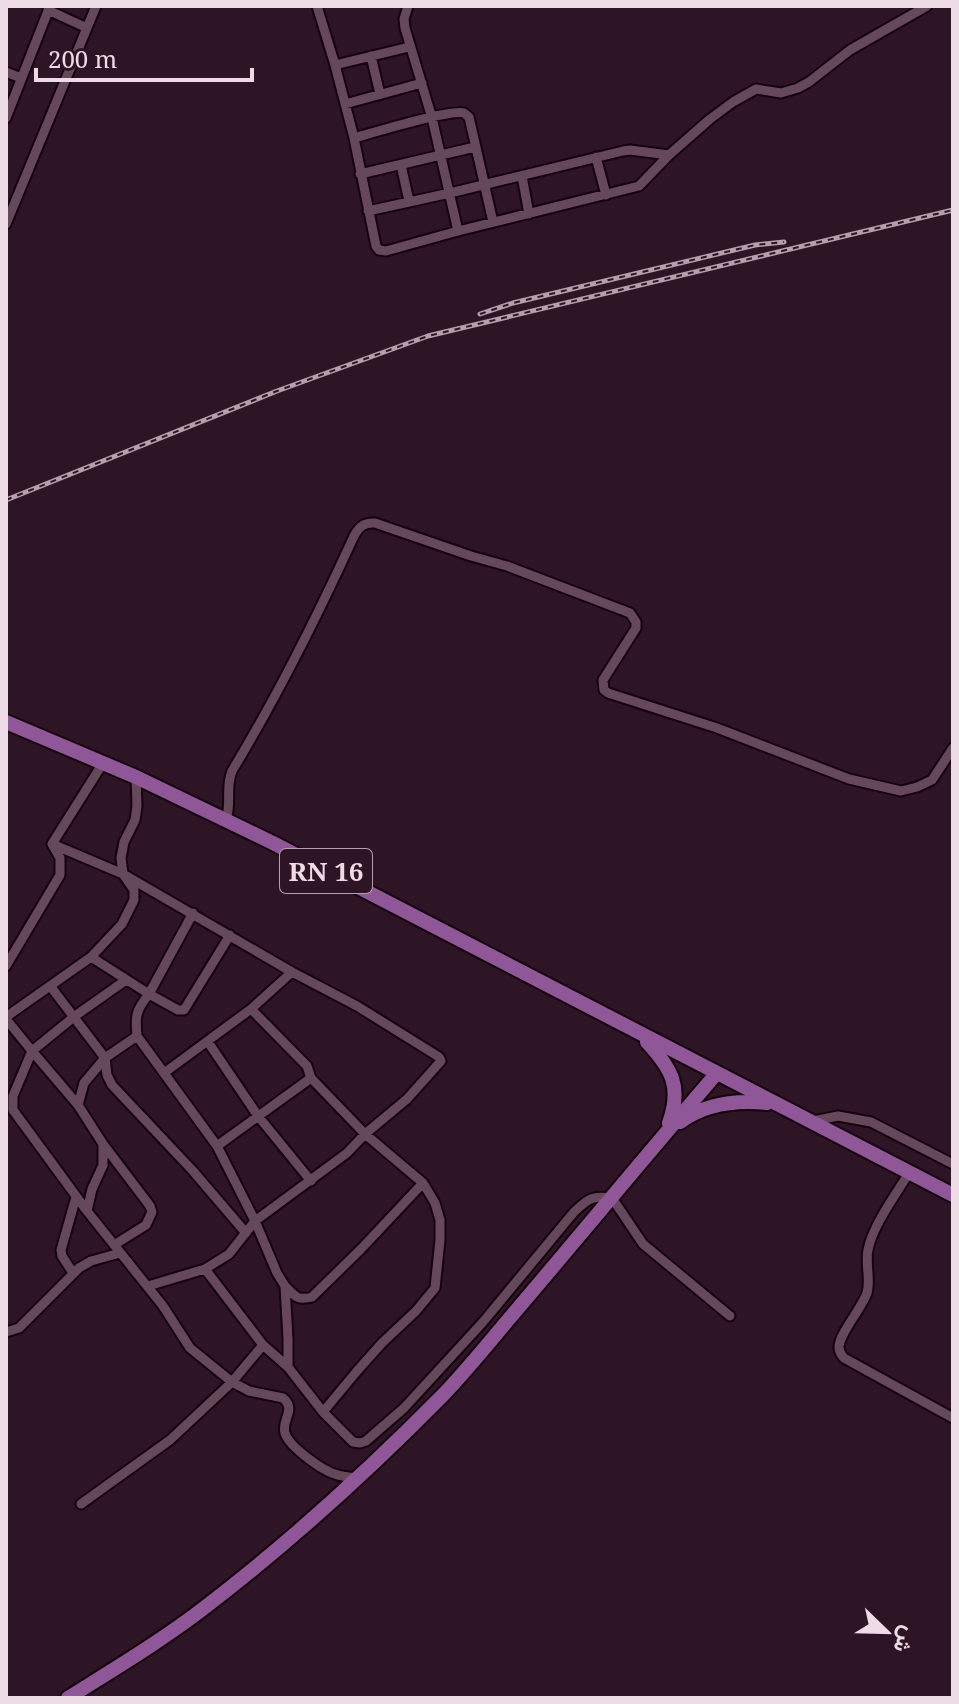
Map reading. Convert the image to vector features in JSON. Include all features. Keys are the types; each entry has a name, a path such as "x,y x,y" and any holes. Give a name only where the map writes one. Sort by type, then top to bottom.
{"main road":[{"name":"RN 16","path":"6,722 136,777 226,820 953,1195"},
{"path":"639,1033 668,1066 673,1079 675,1103 667,1132"},
{"path":"68,1698 202,1609 359,1478 454,1383 717,1073"},
{"path":"667,1132 690,1115 722,1104 776,1104"}],"street":[{"path":"6,224 96,6"},
{"path":"317,6 354,138 376,246 386,251 639,186 710,119 745,95 759,88 781,93 798,88 850,50 927,6"},
{"path":"408,6 404,19 409,47 432,118 458,231"},
{"path":"6,118 9,98 21,78 49,8 87,28"},
{"path":"335,65 409,47"},
{"path":"371,56 380,94"},
{"path":"6,72 21,78"},
{"path":"345,104 422,83"},
{"path":"354,138 432,118 459,113 467,115 493,222"},
{"path":"360,174 475,147"},
{"path":"368,211 630,150 669,155"},
{"path":"596,157 606,195"},
{"path":"401,165 409,201"},
{"path":"522,176 529,214"},
{"path":"226,820 230,809 228,781 232,771 264,719 314,623 354,536 367,522 507,566 630,613 636,628 603,680 604,690 608,693 717,728 849,779 901,791 932,780 953,748"},
{"path":"52,844 103,763"},
{"path":"6,1332 19,1328 73,1273 117,1249 146,1225 152,1212 78,1105 6,1018 91,957 122,924 134,900 134,890 123,874 121,858 124,842 135,820 136,777"},
{"path":"52,844 123,874 193,913 292,972 357,1006 441,1061 407,1099 334,1165 255,1221 229,1254 205,1269 148,1286"},
{"path":"6,966 60,875 60,858 52,844"},
{"path":"193,913 149,994 139,1006 136,1014 137,1036 217,1146 285,1286 296,1297 312,1297 423,1183"},
{"path":"91,957 149,994 178,1010 184,1010 230,935"},
{"path":"164,1073 251,1009 292,972"},
{"path":"126,980 32,1051 9,1092 13,1110 76,1197 148,1286 190,1348 232,1382 249,1391 288,1401 284,1425 289,1440 325,1470 359,1478"},
{"path":"51,987 105,1058 112,1085 246,1233"},
{"path":"251,1009 307,1066 311,1078 365,1134 423,1183 435,1203 440,1220 435,1288 382,1343 323,1412"},
{"path":"78,1105 84,1083 105,1058 137,1036"},
{"path":"208,1042 258,1116 311,1181"},
{"path":"217,1146 311,1078"},
{"path":"809,1121 838,1116 871,1122 953,1164"},
{"path":"87,1211 92,1189 103,1165 103,1144"},
{"path":"909,1173 870,1241 867,1255 868,1290 842,1338 839,1351 844,1358 953,1418"},
{"path":"205,1269 263,1345 288,1367 323,1412 353,1442 360,1443 404,1408 483,1322 574,1212 586,1200 597,1196 612,1198 643,1244 730,1316"},
{"path":"73,1273 61,1250 76,1197"},
{"path":"285,1286 288,1367"},
{"path":"81,1504 170,1440 232,1382 263,1345"}],"railway":[{"path":"6,500 277,391 428,336 953,210"},
{"path":"480,314 513,303 755,245 784,242"}]}
